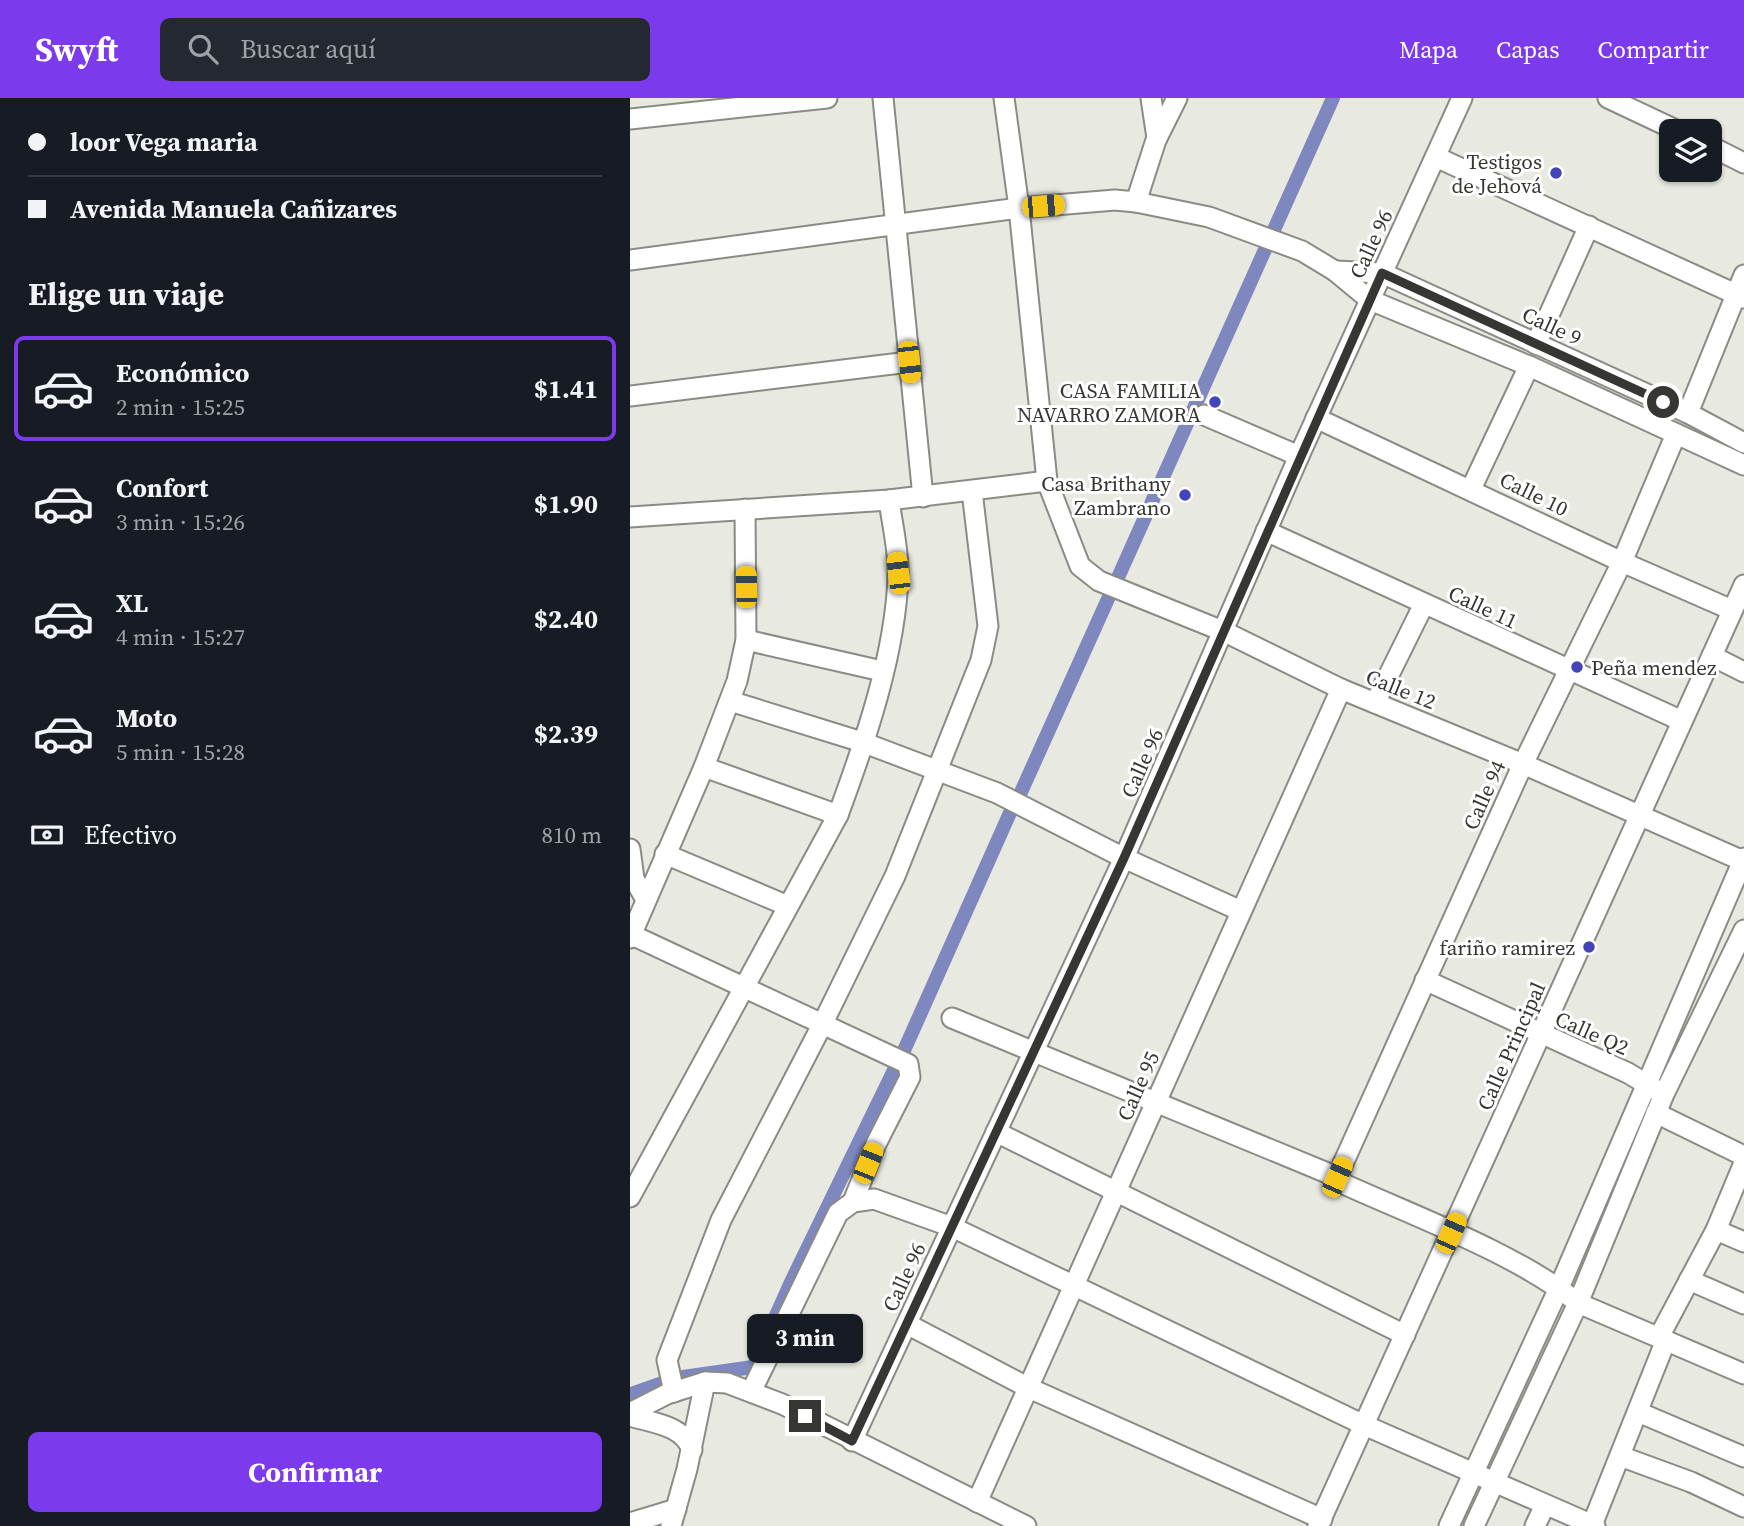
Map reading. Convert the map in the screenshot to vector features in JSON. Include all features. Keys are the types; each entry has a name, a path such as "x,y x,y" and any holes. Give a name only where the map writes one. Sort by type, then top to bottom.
{"street":[{"path":"630,119 827,98"},
{"path":"883,98 923,496"},
{"name":"Calle 12","path":"1004,98 1019,208 1047,481 1080,566 1100,581 1148,598 1225,632 1341,689 1744,859"},
{"path":"1151,98 1157,138"},
{"path":"1136,202 1157,138 1177,98"},
{"path":"1608,98 1659,122"},
{"name":"Calle 96","path":"852,1441 1124,858 1225,632 1299,456 1437,157 1455,100"},
{"path":"1722,152 1744,163"},
{"path":"1437,157 1740,296"},
{"name":"Calle 9","path":"630,260 895,227 1019,208 1115,200 1136,202 1209,217 1302,251 1335,271 1370,300 1529,366 1744,465"},
{"path":"1536,344 1589,226"},
{"name":"Calle 9","path":"1335,271 1382,273 1688,413 1744,443"},
{"path":"1688,413 1740,296 1744,275"},
{"path":"630,396 909,362"},
{"path":"1471,489 1529,366"},
{"path":"1204,415 1299,456"},
{"name":"Calle 10","path":"1317,418 1622,562 1732,610"},
{"name":"Calle 94","path":"1337,1177 1523,764 1622,562 1676,434"},
{"path":"630,517 889,500 1047,481"},
{"path":"674,1392 667,1360 684,1309 721,1220 822,1025 895,876 981,660 988,626 972,491"},
{"path":"630,1197 838,815 863,742 882,671 898,573 889,500"},
{"path":"745,509 747,640 730,701 705,767 645,898 631,937 908,1064 910,1071 853,1202"},
{"name":"Calle 11","path":"1266,531 1567,671 1682,721"},
{"name":"Calle Principal","path":"1320,1522 1744,585"},
{"path":"1375,703 1424,604"},
{"path":"747,640 882,671"},
{"path":"1712,656 1744,672"},
{"name":"Calle 95","path":"977,1502 1074,1284 1117,1195 1154,1103 1341,689"},
{"path":"730,701 863,742 997,793 1124,858 1241,911"},
{"path":"705,767 838,815"},
{"path":"630,849 634,879 645,898"},
{"path":"665,854 788,906"},
{"path":"1474,1526 1578,1303 1656,1113 1656,1089 1744,859"},
{"path":"1449,1526 1559,1288 1656,1089 1744,930"},
{"name":"Calle Q2","path":"1425,980 1656,1089"},
{"path":"952,1018 1337,1177 1346,1185 1451,1233 1559,1288 1578,1303 1744,1374"},
{"path":"1656,1113 1744,1157"},
{"path":"996,1132 1117,1195 1405,1335"},
{"path":"751,1392 838,1213 853,1202 874,1199 952,1227 1364,1425 1594,1525 1663,1339 1689,1280 1716,1230 1744,1163"},
{"path":"1716,1230 1744,1242"},
{"path":"1689,1280 1744,1304"},
{"path":"907,1324 1029,1388 1320,1522"},
{"path":"630,1523 673,1517 692,1450 705,1382"},
{"path":"630,1414 674,1392 705,1382 727,1383 782,1404 1026,1526"},
{"path":"1638,1412 1744,1457"},
{"path":"630,1414 677,1431 688,1439 692,1450"},
{"path":"1620,1456 1691,1482 1744,1507"},
{"path":"1535,1526 1545,1505"}],"waterway":[{"path":"1116,582 1333,98"},
{"path":"1017,801 1112,590"},
{"path":"902,1055 1013,806"},
{"path":"683,1377 753,1367 791,1282 895,1068"},
{"path":"631,1394 662,1383"}],"place":[{"name":"Testigos de Jehová","path":"1556,173"},
{"name":"CASA FAMILIA NAVARRO ZAMORA","path":"1215,402"},
{"name":"Casa Brithany Zambrano","path":"1185,495"},
{"name":"Peña mendez","path":"1577,667"},
{"name":"fariño ramirez","path":"1589,947"}],"route":[{"path":"805,1416 852,1441 1124,858 1382,273 1663,402"}]}
